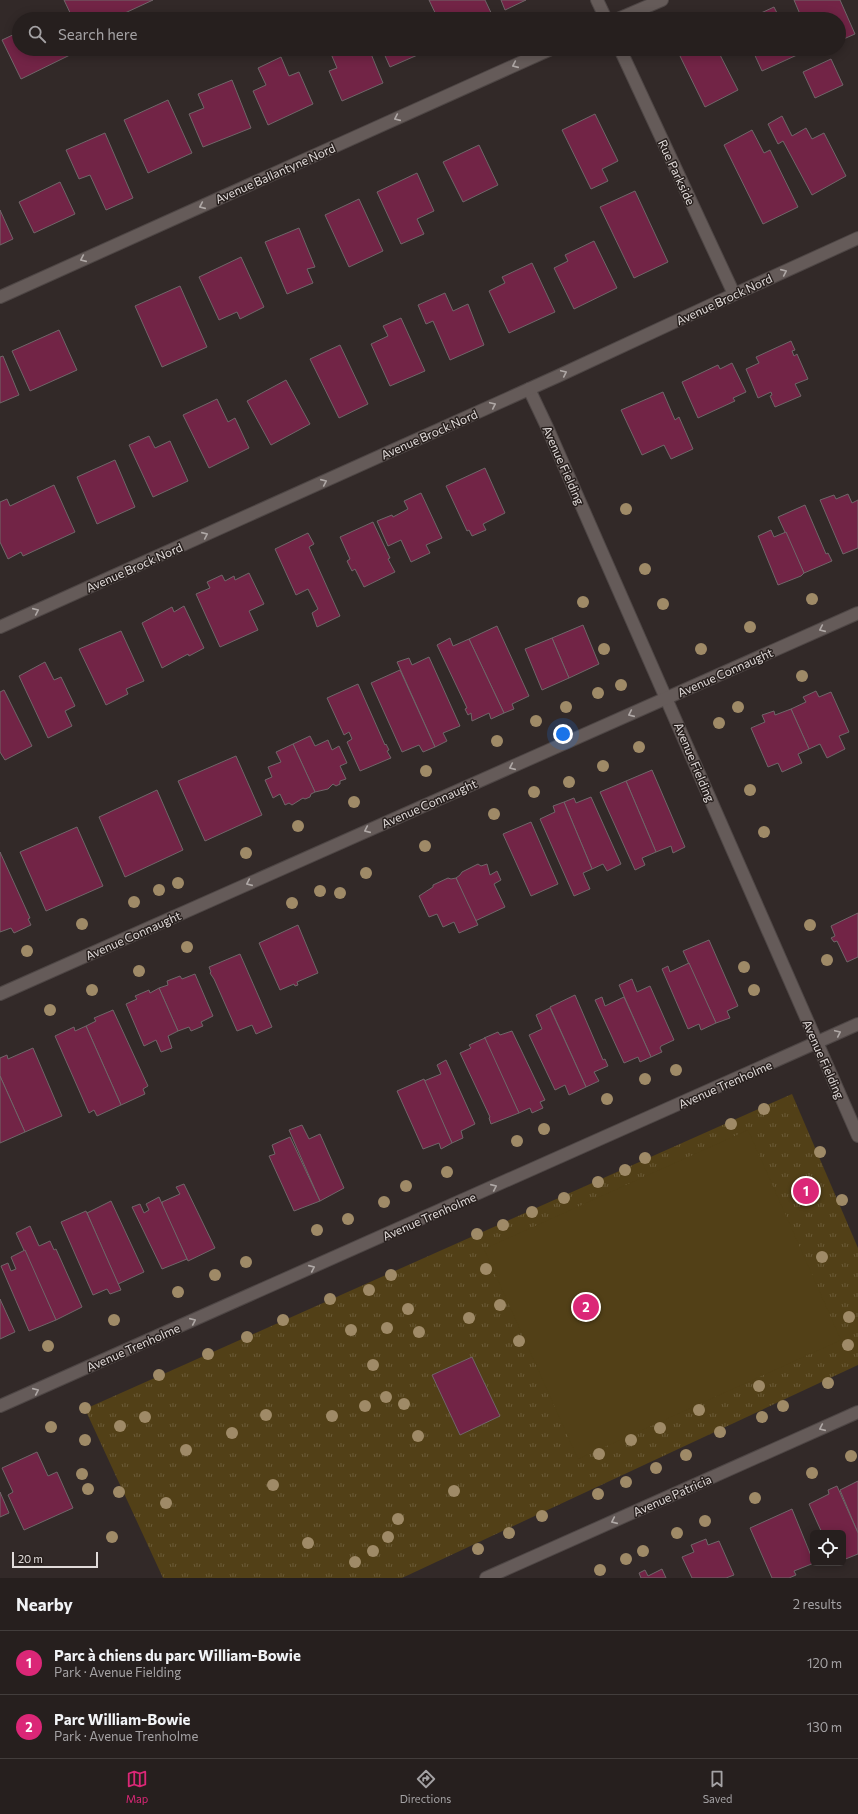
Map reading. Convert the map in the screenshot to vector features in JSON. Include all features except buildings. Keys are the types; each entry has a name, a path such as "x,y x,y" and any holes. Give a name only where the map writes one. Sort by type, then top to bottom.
{"street":[{"path":"597,0 603,12"},
{"path":"634,12 662,0"},
{"name":"Avenue Ballantyne Nord","path":"0,296 535,56"},
{"name":"Rue Parkside","path":"623,56 734,294"},
{"name":"Avenue Brock Nord","path":"0,627 529,389 858,238"},
{"name":"Avenue Fielding","path":"529,389 544,420 858,1136"},
{"name":"Avenue Connaught","path":"0,994 858,613"},
{"name":"Avenue Trenholme","path":"0,1406 858,1024"},
{"name":"Avenue Patricia","path":"486,1578 858,1412"}],"green space":[{"path":"792,1094 858,1248 858,1365 402,1578 163,1578 85,1409"},
{"path":"748,1130 841,1340 578,1459 484,1249"}],"place":[{"name":"Parc à chiens du parc William-Bowie","path":"806,1191"},
{"name":"Parc William-Bowie","path":"586,1307"}]}
